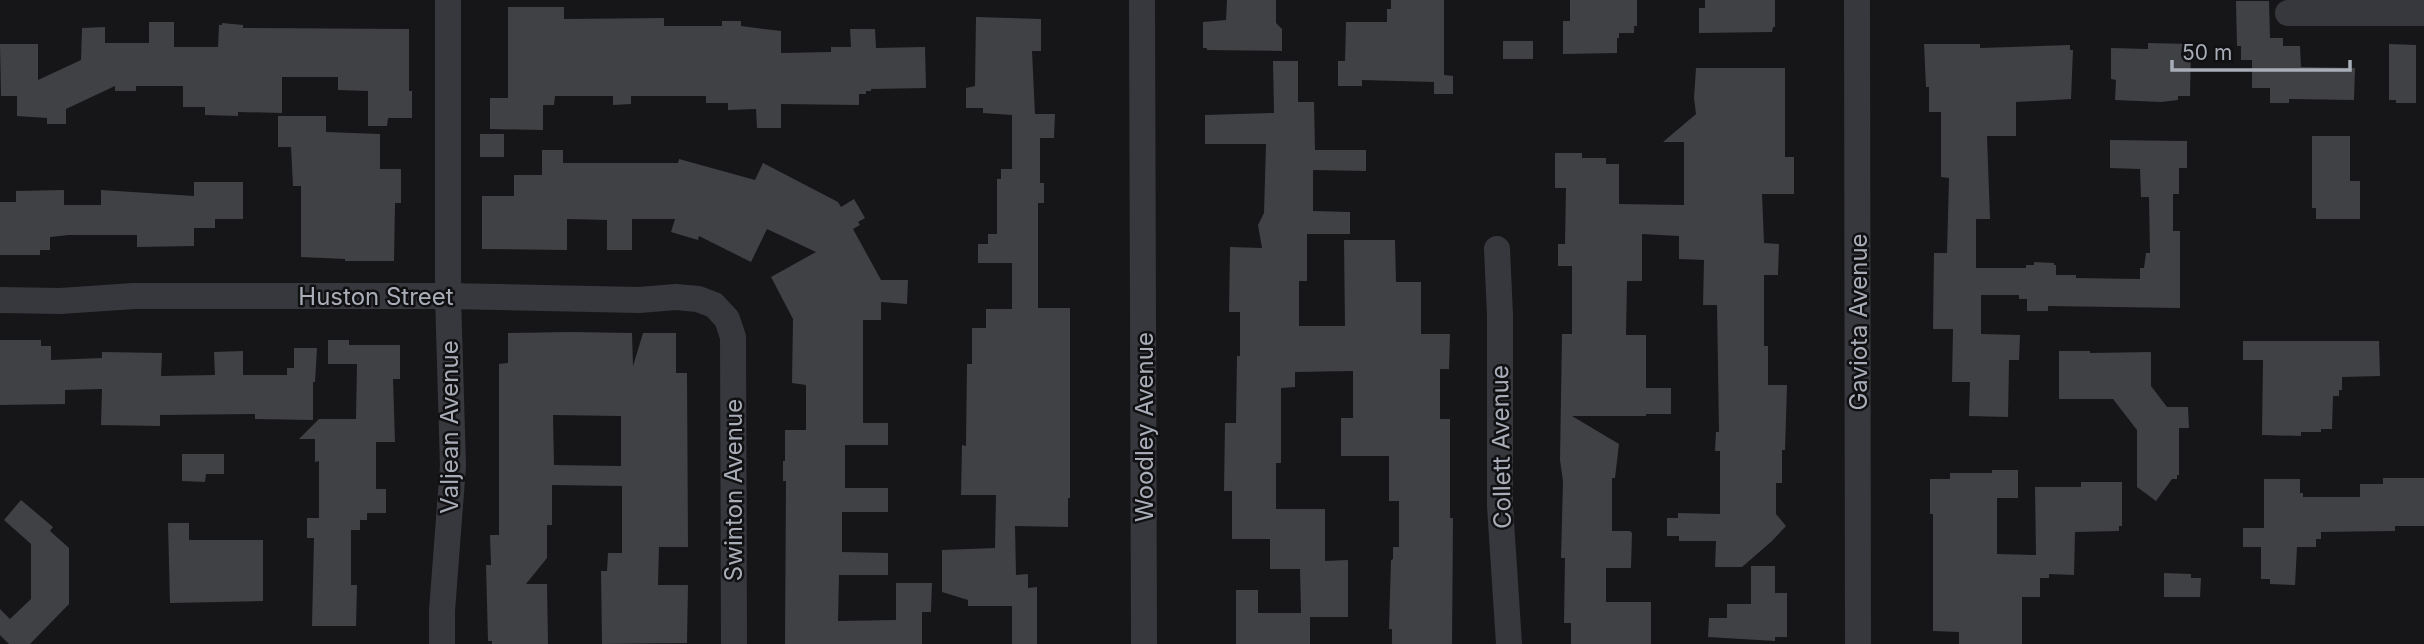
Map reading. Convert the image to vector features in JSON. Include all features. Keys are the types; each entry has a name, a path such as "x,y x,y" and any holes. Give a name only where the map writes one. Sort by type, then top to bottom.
{"street":[{"name":"Valjean Avenue","path":"442,644 453,466 448,296 448,0"},
{"name":"Woodley Avenue","path":"1142,0 1144,644"},
{"name":"Gaviota Avenue","path":"1857,0 1858,644"},
{"path":"2288,13 2424,13"},
{"name":"Collett Avenue","path":"1497,249 1500,314 1500,506 1509,644"},
{"name":"Huston Street","path":"0,300 60,301 134,296 698,299 714,306 727,319 733,337"},
{"name":"Swinton Avenue","path":"733,337 734,644"}],"building":[{"path":"1227,0 1276,0 1276,23 1282,29 1282,51 1203,48 1203,22 1226,20"},
{"path":"1391,0 1444,0 1444,75 1453,76 1453,94 1434,94 1434,82 1362,80 1362,86 1338,86 1338,61 1345,61 1346,22 1387,22 1387,9 1391,9"},
{"path":"1570,0 1637,0 1637,26 1634,26 1634,33 1619,33 1617,53 1563,54 1563,21 1570,21"},
{"path":"1705,0 1775,0 1775,27 1772,32 1699,33 1699,8 1705,8"},
{"path":"2236,1 2269,1 2270,38 2283,38 2283,46 2300,46 2301,67 2355,68 2354,100 2289,99 2289,103 2270,103 2270,88 2252,88 2252,60 2241,60 2241,46 2237,46"},
{"path":"508,7 564,7 564,19 664,18 664,26 722,26 722,21 741,21 741,26 781,31 781,53 831,52 831,47 851,47 850,29 875,29 876,48 925,47 926,88 871,89 866,91 866,94 859,94 859,105 781,104 781,128 757,128 756,109 728,110 728,103 706,103 706,96 631,96 631,104 613,105 613,96 555,96 554,105 543,105 543,130 490,129 490,98 508,98"},
{"path":"976,17 1041,19 1041,51 1032,51 1035,114 1055,114 1054,138 1040,138 1040,183 1044,183 1044,203 1038,203 1038,308 1070,308 1070,498 1068,527 1015,526 1016,575 1028,574 1028,588 1037,587 1037,644 1012,644 1012,606 968,606 968,600 942,592 942,550 995,548 996,495 961,495 962,445 966,446 967,364 972,364 972,328 986,328 986,309 1012,309 1012,263 978,263 978,244 988,244 988,234 997,234 997,179 1001,179 1001,169 1012,169 1012,115 983,113 983,108 966,108 966,88 975,86"},
{"path":"149,22 174,22 174,47 218,47 219,25 222,23 243,25 243,28 409,29 412,118 388,118 387,126 368,126 368,91 338,90 338,77 282,77 282,113 238,112 238,116 205,115 205,107 183,107 183,86 136,86 136,91 115,91 115,86 66,109 66,124 47,124 47,118 17,116 17,96 1,96 0,44 38,44 38,80 81,60 82,28 105,27 105,43 149,43"},
{"path":"1503,41 1533,41 1533,59 1503,59"},
{"path":"2148,43 2191,44 2190,96 2178,96 2178,100 2161,102 2115,100 2116,80 2111,79 2111,48 2148,49"},
{"path":"1924,44 1980,44 1980,48 2070,45 2070,50 2073,50 2071,99 2016,102 2016,136 1987,136 1990,219 1976,219 1976,268 2026,268 2026,265 2034,265 2034,262 2054,263 2056,275 2140,279 2140,268 2144,268 2146,253 2150,253 2149,197 2141,197 2140,169 2110,168 2110,140 2187,141 2187,168 2179,168 2179,194 2173,194 2173,231 2180,231 2180,308 2048,306 2048,311 2027,311 2027,299 2019,299 2019,295 1981,295 1981,334 2020,335 2019,360 2009,360 2008,417 1969,416 1970,382 1952,382 1953,329 1933,329 1934,253 1947,253 1949,178 1941,177 1941,112 1929,112"},
{"path":"2389,44 2416,45 2416,103 2396,103 2396,100 2389,100"},
{"path":"1273,61 1298,61 1298,102 1314,102 1315,150 1366,150 1366,171 1313,170 1313,211 1350,212 1350,234 1307,234 1307,281 1299,281 1299,326 1345,326 1344,240 1395,240 1396,282 1421,282 1421,334 1450,334 1449,369 1440,369 1440,419 1450,419 1450,518 1453,518 1452,644 1392,644 1392,629 1389,629 1391,560 1393,547 1399,547 1399,501 1389,501 1389,456 1341,456 1341,418 1353,418 1353,371 1295,372 1295,387 1281,388 1281,463 1276,463 1276,509 1325,509 1325,561 1348,560 1348,617 1310,617 1310,644 1236,644 1236,590 1258,590 1258,613 1301,613 1300,569 1270,569 1270,539 1232,539 1232,491 1224,491 1225,423 1236,423 1240,312 1229,312 1230,247 1262,248 1258,225 1264,213 1266,144 1205,144 1205,115 1274,113"},
{"path":"1696,68 1785,68 1785,157 1794,157 1794,194 1762,194 1764,243 1779,244 1778,275 1764,275 1764,346 1768,346 1768,385 1787,385 1782,483 1776,483 1776,514 1786,526 1742,567 1715,567 1716,541 1679,541 1679,536 1667,536 1667,518 1678,518 1678,513 1720,514 1720,451 1715,451 1716,432 1719,432 1717,305 1703,305 1704,260 1679,259 1679,236 1642,234 1642,281 1627,281 1626,335 1646,335 1646,388 1671,388 1671,414 1572,416 1619,444 1615,478 1612,478 1612,531 1632,533 1631,568 1606,568 1606,602 1651,602 1651,644 1571,644 1571,623 1564,623 1565,558 1561,558 1563,481 1560,460 1562,334 1572,334 1572,266 1558,266 1558,244 1565,244 1566,188 1555,188 1555,153 1582,153 1582,158 1606,158 1606,164 1619,164 1619,204 1684,205 1684,142 1663,142 1696,114"},
{"path":"278,116 326,116 326,132 380,134 380,169 401,169 401,203 395,203 394,261 345,261 301,257 301,186 293,186 291,147 278,147"},
{"path":"480,134 504,134 504,157 480,157"},
{"path":"2312,136 2350,136 2350,181 2360,181 2360,219 2316,219 2316,208 2312,208"},
{"path":"542,150 563,150 563,163 678,163 679,159 755,180 763,163 838,202 841,207 854,199 865,218 853,229 881,280 908,280 907,304 881,302 881,320 863,320 863,423 888,423 888,445 845,445 845,488 888,488 888,512 842,512 842,552 888,553 888,575 839,575 838,621 896,620 896,583 932,583 931,612 922,612 922,644 785,644 785,430 806,430 806,385 792,383 793,319 771,277 816,252 767,229 751,262 699,236 698,240 671,232 675,219 632,219 632,250 607,250 607,220 567,219 567,250 482,249 482,196 514,196 514,175 542,175"},
{"path":"194,182 243,182 243,219 215,219 215,228 194,228 194,246 137,247 137,235 69,235 50,237 50,250 40,250 40,255 0,255 0,202 16,202 16,191 64,190 64,205 101,205 101,190 194,196"},
{"path":"508,333 632,333 633,366 643,333 676,333 676,373 687,373 688,547 659,547 658,585 688,585 687,643 602,644 601,571 607,571 608,553 622,553 622,486 552,485 552,525 547,525 547,558 526,584 547,584 548,644 492,644 492,641 488,641 486,565 491,565 490,535 499,535 499,364 508,363","holes":["553,415 621,416 621,466 554,465"]},
{"path":"0,340 41,340 41,346 51,346 51,360 102,358 102,352 162,353 161,376 215,375 214,352 243,351 243,375 287,375 287,368 294,368 294,348 317,348 313,382 313,420 255,419 255,414 160,415 160,426 101,425 102,389 65,390 65,404 0,405"},
{"path":"328,340 349,340 349,345 400,345 400,379 393,379 395,442 376,442 376,489 386,489 386,513 367,513 367,520 360,520 360,530 351,530 351,585 357,585 356,626 312,626 314,538 307,538 307,518 319,518 319,461 315,462 315,439 299,439 319,419 356,419 357,364 328,364"},
{"path":"2243,341 2379,341 2380,376 2342,377 2342,390 2339,390 2339,396 2333,396 2332,429 2301,432 2301,436 2262,435 2263,360 2243,360"},
{"path":"2059,351 2151,352 2151,386 2167,407 2188,407 2189,428 2179,428 2179,475 2177,479 2172,479 2156,501 2137,487 2137,430 2113,399 2059,399"},
{"path":"182,454 224,454 224,474 206,474 205,482 182,481"},
{"path":"1992,470 2018,470 2018,498 1997,498 1997,554 2036,555 2035,487 2081,487 2081,482 2122,482 2122,526 2119,526 2119,531 2075,532 2074,575 2049,574 2049,578 2040,578 2040,597 2022,597 2022,644 1959,644 1959,632 1933,631 1933,514 1930,514 1930,479 1950,479 1950,473 1992,473"},
{"path":"2383,478 2424,478 2424,526 2395,526 2395,531 2321,532 2321,539 2316,539 2316,547 2297,547 2295,585 2270,584 2270,579 2261,579 2261,547 2243,547 2243,528 2264,528 2264,479 2300,479 2300,493 2303,493 2303,497 2360,497 2360,484 2383,484"},
{"path":"21,500 53,527 50,531 69,548 69,604 30,644 9,644 0,635 0,609 10,619 31,599 31,544 4,520"},
{"path":"168,523 189,523 189,540 263,540 263,601 170,603"},
{"path":"1751,566 1775,566 1775,593 1787,593 1787,637 1775,637 1775,641 1708,637 1709,618 1727,618 1727,604 1751,604"},
{"path":"2164,573 2191,574 2191,578 2201,578 2200,597 2164,597"}]}
